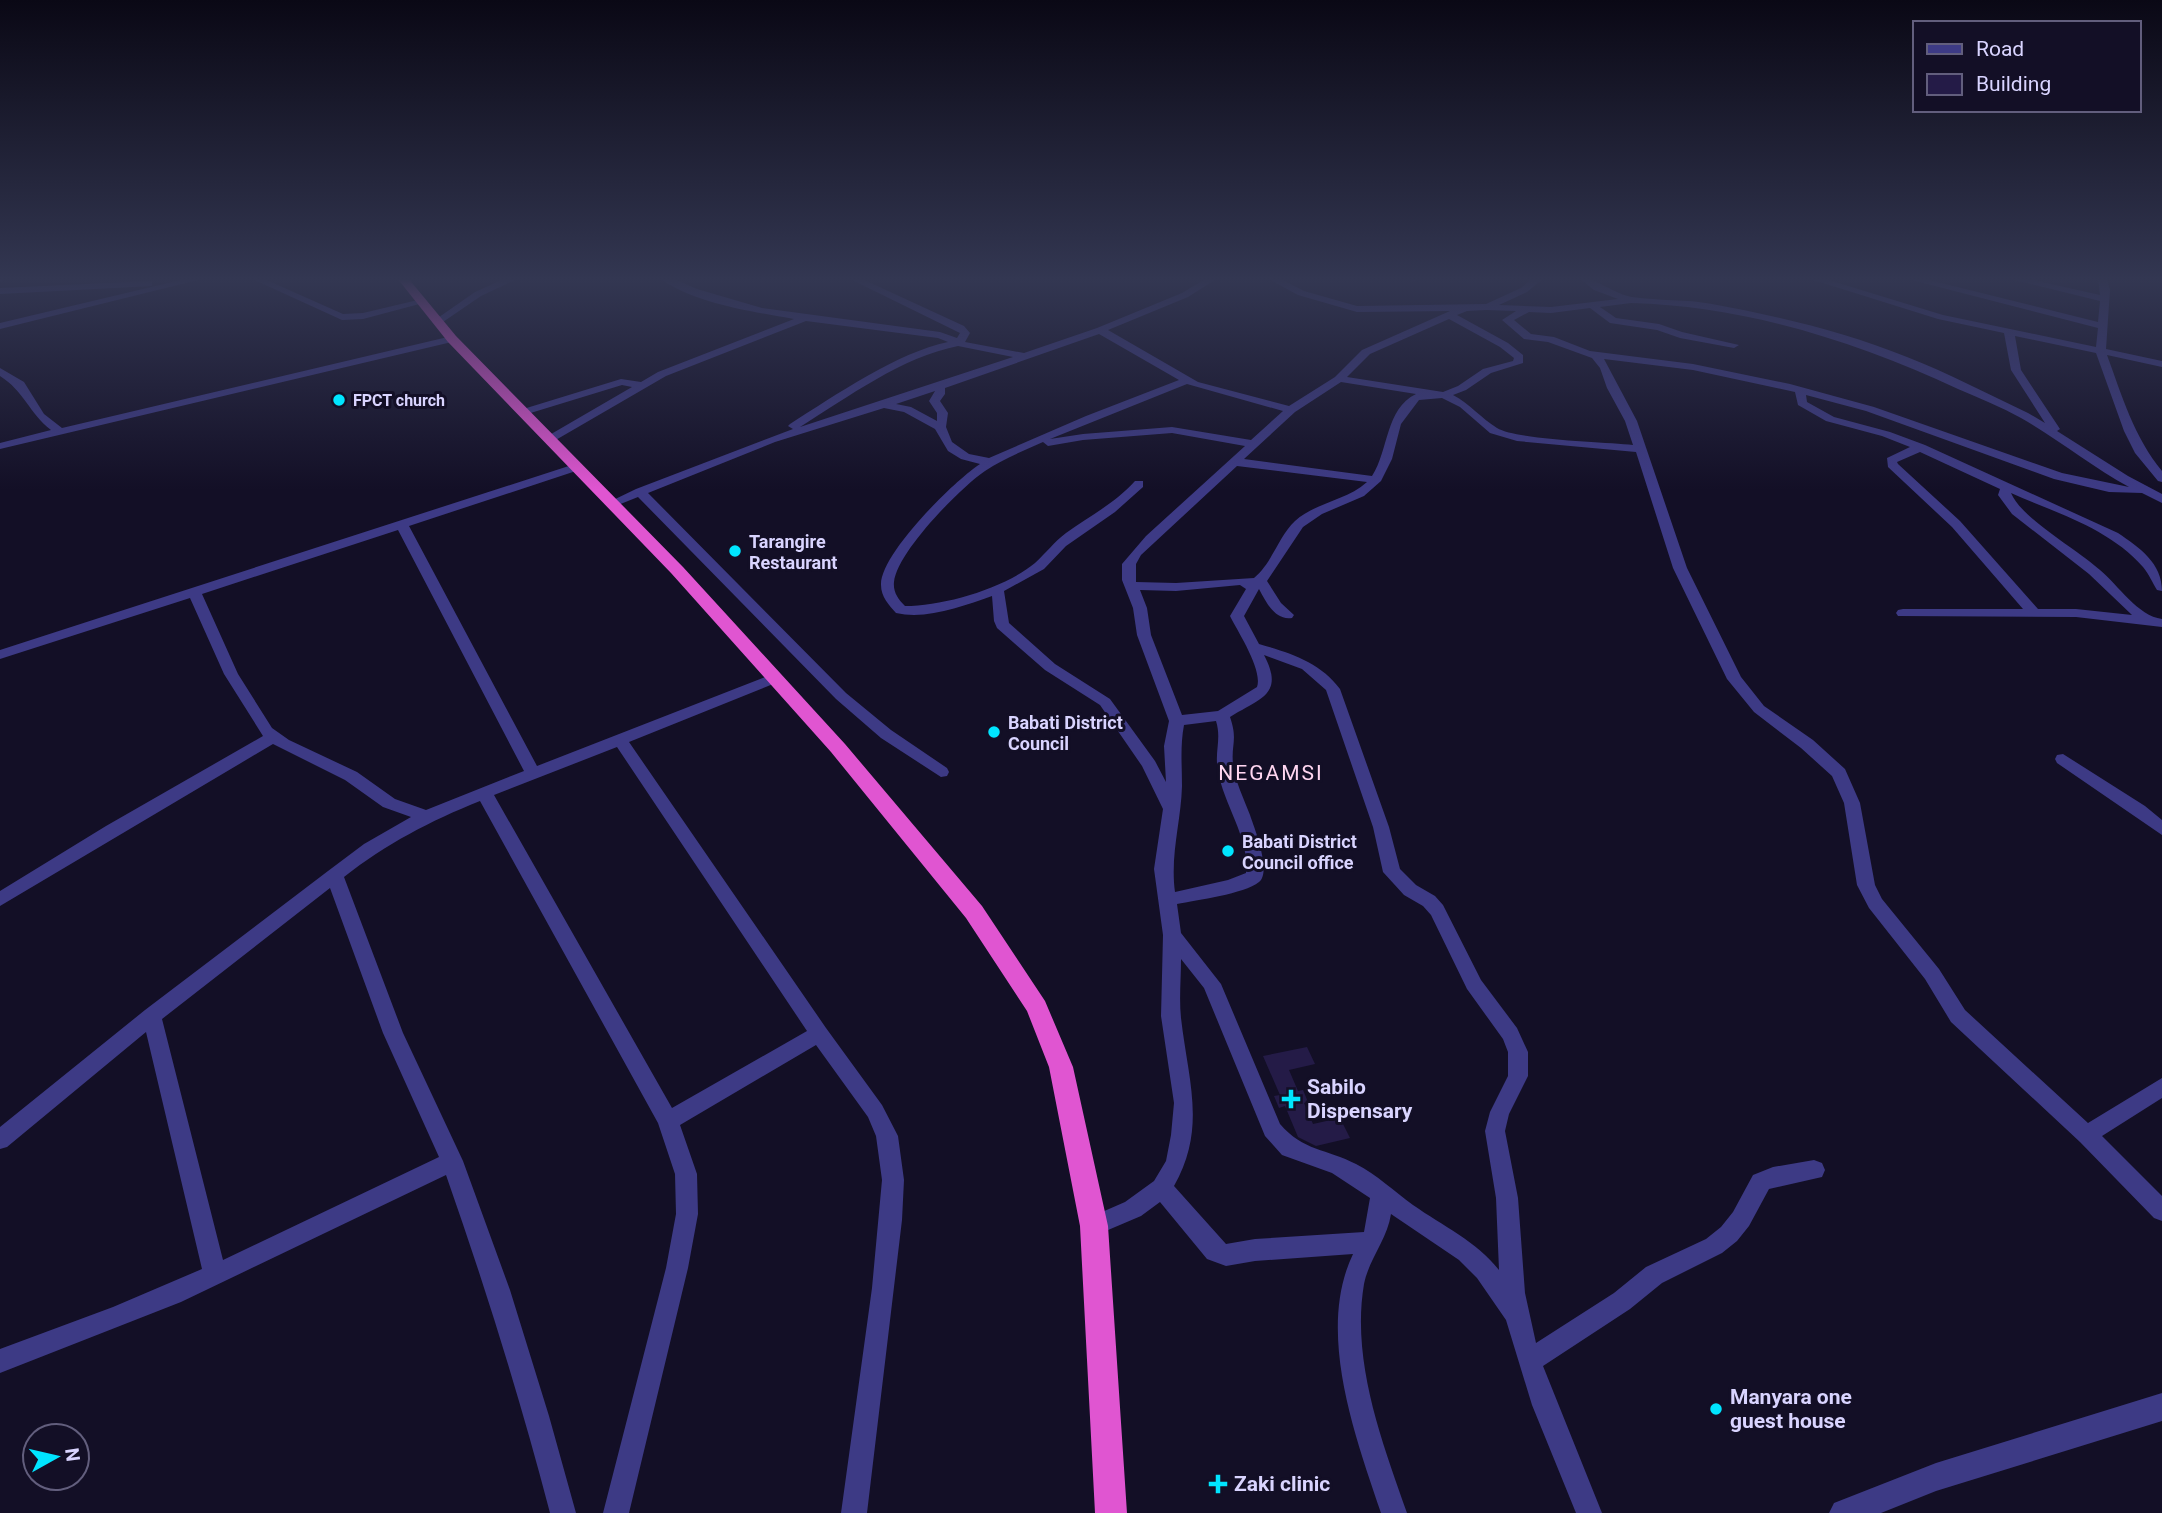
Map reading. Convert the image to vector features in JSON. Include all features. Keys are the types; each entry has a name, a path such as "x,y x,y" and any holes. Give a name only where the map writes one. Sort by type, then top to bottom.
{"highway":[{"path":"461,349 677,570 894,812 974,912 1037,1008 1061,1067 1094,1226 1111,1513"}],"street":[{"path":"0,446 411,349"},
{"path":"550,439 641,385 725,349"},
{"path":"771,440 855,389 936,349"},
{"path":"987,349 1025,356"},
{"path":"613,503 771,440 940,387 1046,349"},
{"path":"1131,349 1186,381 1291,410"},
{"path":"1094,1226 1133,1209 1162,1188 1176,1163 1184,1103 1171,1016 1172,935 1163,869 1171,809 1172,746 1177,721 1144,635 1140,608 1130,586 1129,564 1136,553 1291,410 1339,379 1366,352 1374,349"},
{"path":"1177,721 1222,715 1263,690 1266,682 1237,616 1256,583 1299,523 1310,515 1358,496 1375,480 1386,464 1394,427 1416,397 1444,395 1462,388 1487,371 1516,364 1520,360 1508,349"},
{"path":"1576,349 1596,356 1693,367 1800,390 1870,409 2058,476 2109,488 2147,492"},
{"path":"1877,349 2024,415 2162,499"},
{"path":"2011,349 2016,370 2059,436"},
{"path":"2082,349 2162,364"},
{"path":"2101,349 2130,431 2141,453 2162,478"},
{"path":"1596,356 1622,401 1680,568 1734,679 1759,709 1807,744 1839,773 1852,803 1862,869 1875,902 1932,974 1958,1016 2087,1135 2162,1211"},
{"path":"0,370 20,384 40,416 59,431"},
{"path":"1339,379 1444,395 1464,405 1494,430 1517,438 1640,449"},
{"path":"1139,484 1106,516 1059,544 1038,568 997,588 935,608 912,611 901,610 891,601 887,588 888,571 928,516 989,462 1186,381"},
{"path":"524,412 621,382 641,385"},
{"path":"940,387 940,394 934,401 944,412 940,427 943,437 956,454 989,462"},
{"path":"1800,390 1802,403 1817,415 1922,447 2108,533 2150,564 2162,587"},
{"path":"885,404 909,409 940,427"},
{"path":"1014,451 1083,437 1167,430 1253,444"},
{"path":"1922,447 1891,460 1892,465 1956,524 2034,613"},
{"path":"1235,462 1375,480"},
{"path":"0,655 578,467"},
{"path":"2006,488 2004,495 2016,511 2094,571 2145,620"},
{"path":"640,492 841,696 886,734 941,772"},
{"path":"402,525 457,634 515,735 532,772"},
{"path":"1130,586 1177,587 1256,583 1287,615"},
{"path":"997,588 1002,625 1050,667 1105,702 1149,765 1171,809"},
{"path":"195,593 231,674 266,731 282,744 351,776 389,803 426,816"},
{"path":"1903,613 2076,613 2162,622"},
{"path":"1252,647 1311,666 1333,689 1381,827 1392,872 1410,890 1429,901 1437,911 1472,983 1514,1039 1519,1058 1518,1078 1515,1090 1498,1117 1495,1129 1507,1195 1509,1268 1518,1319 1530,1361 1589,1513"},
{"path":"0,1140 152,1016 370,848 426,816 532,772 774,679"},
{"path":"1166,900 1231,886 1254,877 1256,870 1253,851 1227,772 1225,751 1228,738 1222,715"},
{"path":"0,899 112,830 273,737"},
{"path":"620,740 819,1034 875,1111 887,1136 893,1180 884,1288 854,1513"},
{"path":"2063,759 2139,810 2162,829"},
{"path":"484,793 668,1121 685,1174 687,1214 677,1268 616,1513"},
{"path":"334,875 393,1033 452,1161 498,1290 537,1416 563,1513"},
{"path":"1172,935 1212,984 1272,1130 1281,1143 1290,1151 1339,1166 1476,1260 1518,1319"},
{"path":"152,1016 215,1273"},
{"path":"668,1121 819,1034"},
{"path":"2087,1135 2162,1087"},
{"path":"0,1362 114,1318 318,1227 452,1161"},
{"path":"1530,1361 1622,1301 1654,1275 1714,1246 1729,1234 1741,1219 1761,1182 1773,1177 1814,1170"},
{"path":"1162,1188 1215,1251 1226,1255 1255,1250 1370,1242"},
{"path":"1381,1193 1379,1223 1353,1283 1351,1338 1354,1369 1372,1445 1394,1513"},
{"path":"1844,1513 1949,1473 2162,1407"}],"building":[{"name":"Sabilo Dispensary","path":"1307,1047 1315,1064 1289,1070 1298,1091 1303,1090 1308,1102 1304,1103 1313,1124 1340,1118 1350,1138 1316,1146 1298,1137 1285,1106 1279,1108 1274,1096 1280,1095 1263,1056"}],"place":[{"name":"FPCT church","path":"339,400"},
{"name":"Tarangire Restaurant","path":"735,551"},
{"name":"Babati District Council","path":"994,732"},
{"name":"Babati District Council office","path":"1228,851"},
{"name":"Sabilo Dispensary","path":"1291,1099"},
{"name":"Manyara one guest house","path":"1716,1409"},
{"name":"Zaki clinic","path":"1218,1484"}],"district":[{"name":"NEGAMSI","path":"1271,773"}]}
